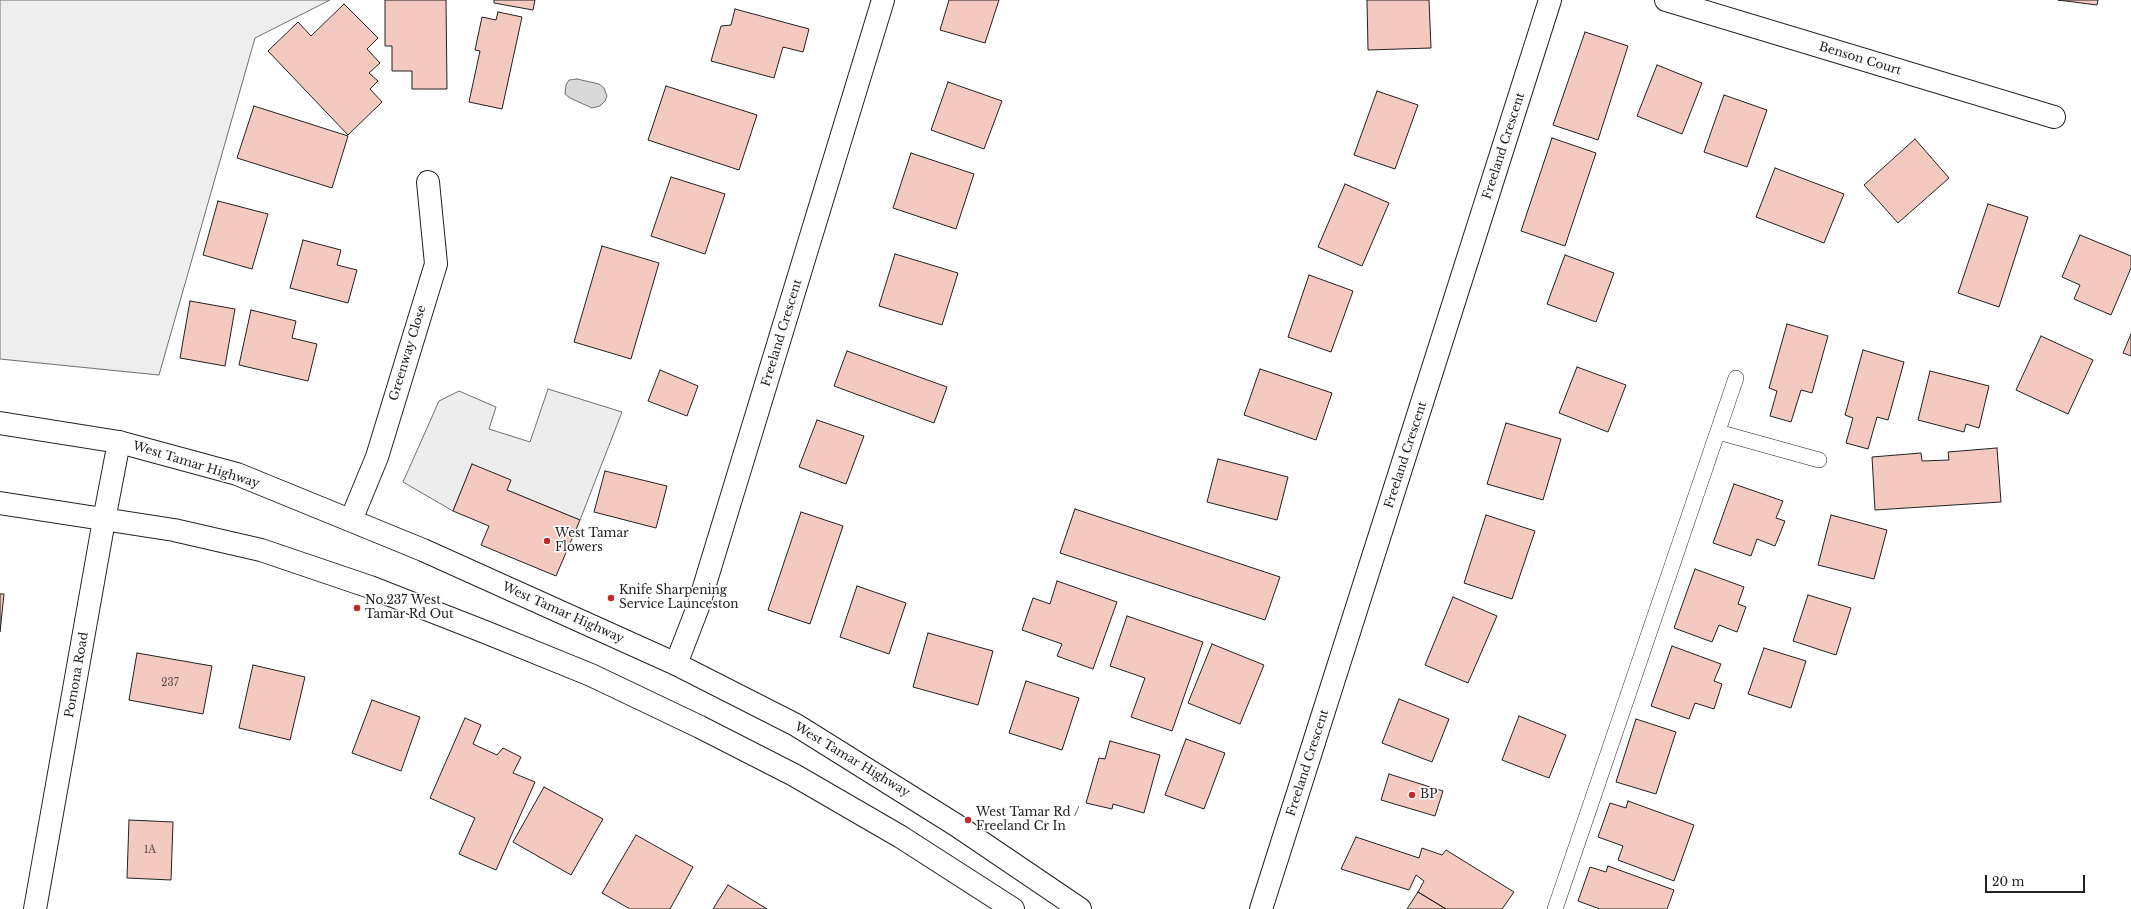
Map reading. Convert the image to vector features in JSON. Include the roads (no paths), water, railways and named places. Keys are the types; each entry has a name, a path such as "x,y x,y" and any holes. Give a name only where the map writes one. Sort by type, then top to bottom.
{"main road":[{"name":"Freeland Crescent","path":"676,664 698,608 883,0"},
{"name":"Freeland Crescent","path":"1262,909 1550,0"},
{"name":"Benson Court","path":"1666,0 2054,117"},
{"name":"Greenway Close","path":"351,520 377,457 436,264 428,182"},
{"name":"West Tamar Highway","path":"0,424 120,442 237,474 351,520 676,664 796,725 956,825 1080,909"},
{"name":"Pomona Road","path":"35,909 104,520 120,442"},
{"path":"0,503 174,530 261,550 370,587 591,675 700,727 794,775 901,837 1013,909"}],"lane":[{"path":"1555,909 1736,378"},
{"path":"1718,432 1819,460"}],"place":[{"name":"West Tamar Flowers","path":"547,541"},
{"name":"Knife Sharpening Service Launceston","path":"611,598"},
{"name":"No.237 West Tamar Rd Out","path":"357,608"},
{"name":"BP","path":"1412,795"},
{"name":"West Tamar Rd / Freeland Cr In","path":"968,820"}]}
